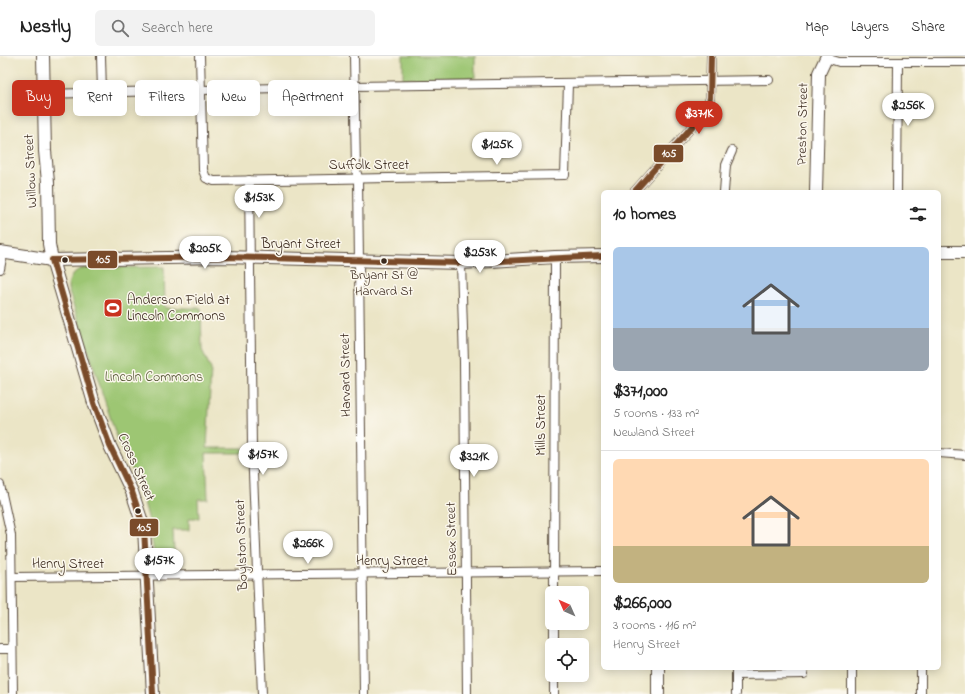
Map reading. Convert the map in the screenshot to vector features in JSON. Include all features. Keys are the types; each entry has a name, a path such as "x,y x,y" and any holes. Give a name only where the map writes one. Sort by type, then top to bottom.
{"main road":[{"name":"Willow Street","path":"43,56 44,80"},
{"name":"Preston Street","path":"816,190 818,73 827,57"},
{"name":"Willow Street","path":"45,116 49,235 52,260"},
{"path":"941,252 965,252"},
{"name":"Bryant Street","path":"2,253 52,260 225,257 249,259 358,259 461,263 555,257 601,256"},
{"name":"Cross Street","path":"52,260 100,420 110,446 132,492 143,522 153,694"},
{"path":"658,670 658,694"}],"street":[{"path":"101,56 102,80"},
{"name":"Suffolk Street","path":"200,56 204,175 208,179 214,181 564,175 568,84"},
{"name":"Harvard Street","path":"354,56 354,80"},
{"path":"636,190 703,115 710,103 711,56"},
{"path":"827,57 839,62 965,62"},
{"path":"897,190 898,62"},
{"path":"358,86 769,80"},
{"path":"127,91 268,88"},
{"name":"Harvard Street","path":"355,116 356,170 358,178 361,574 364,694"},
{"path":"724,190 726,165 732,151"},
{"name":"Boylston Street","path":"249,180 252,449 262,694"},
{"path":"0,269 2,253"},
{"name":"Mills Street","path":"554,586 555,257"},
{"name":"Essex Street","path":"461,263 464,362 467,694"},
{"path":"941,453 965,455"},
{"path":"0,485 4,522 11,535 14,694"},
{"name":"Henry Street","path":"12,577 466,574 601,571"},
{"path":"0,649 12,650"},
{"path":"852,670 852,694"},
{"path":"921,670 921,694"},
{"path":"736,694 736,671 804,674"},
{"path":"554,682 554,694"}],"green space":[{"path":"403,56 475,56 475,78 403,79"},
{"name":"Lincoln Commons","path":"164,267 165,308 201,308 202,350 211,369 207,448 243,448 244,453 206,453 208,499 198,499 199,518 189,518 189,530 173,530 175,571 163,572 156,566 149,521 139,483 119,444 68,289 72,276 76,271 83,268"}],"transit line":[{"name":"105","path":"636,190 706,111 710,98 711,56"},
{"name":"105","path":"153,694 144,528 132,492 110,446 94,403 52,260 225,257 461,263 601,256"}],"place":[{"name":"Bryant St @ Harvard St","path":"384,261"},
{"name":"Anderson Field at Lincoln Commons","path":"113,308"}]}
